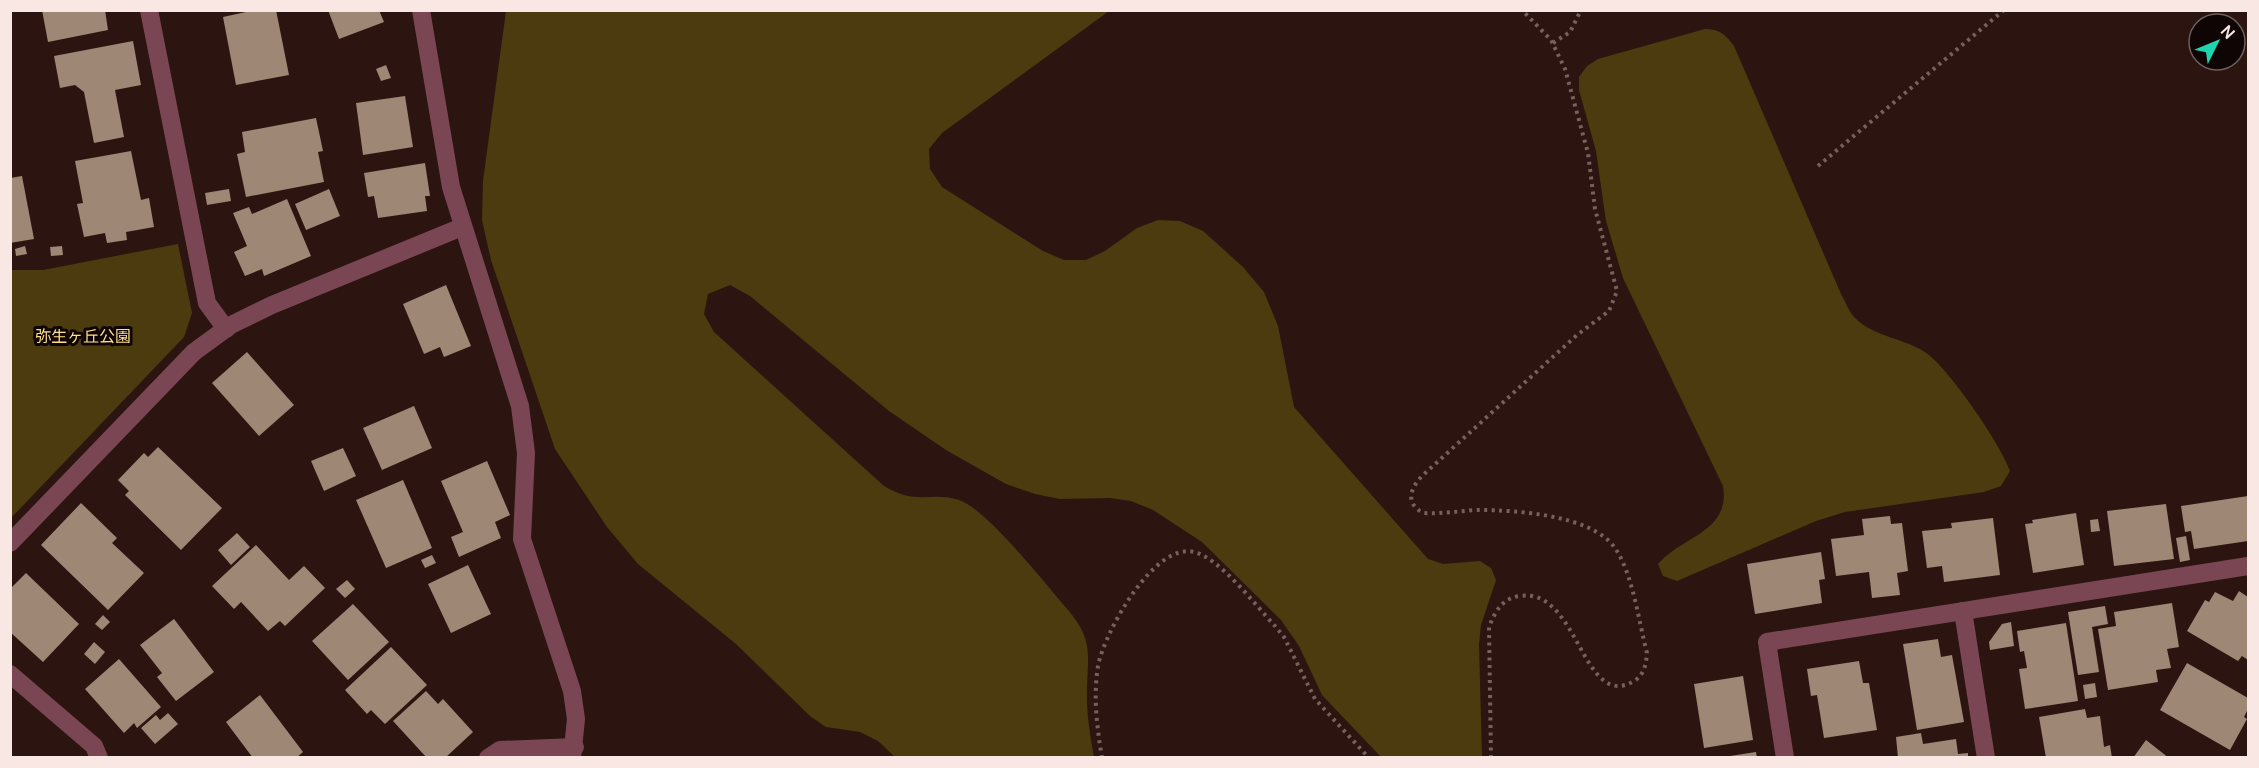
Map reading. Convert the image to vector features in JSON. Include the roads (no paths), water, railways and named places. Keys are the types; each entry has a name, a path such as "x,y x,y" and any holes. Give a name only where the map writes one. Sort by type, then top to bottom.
{"street":[{"path":"150,10 207,303 226,329"},
{"path":"421,10 443,148 462,227 520,406 526,453 522,539 572,691 576,719 574,752 500,750 488,758"},
{"path":"10,543 194,352 226,329 272,305 462,227"},
{"path":"1785,758 1767,642 2248,566"},
{"path":"1963,611 1986,758"},
{"path":"10,674 94,746 99,758"}],"park label":[{"name":"弥生ヶ丘公園","path":"83,336"}]}
